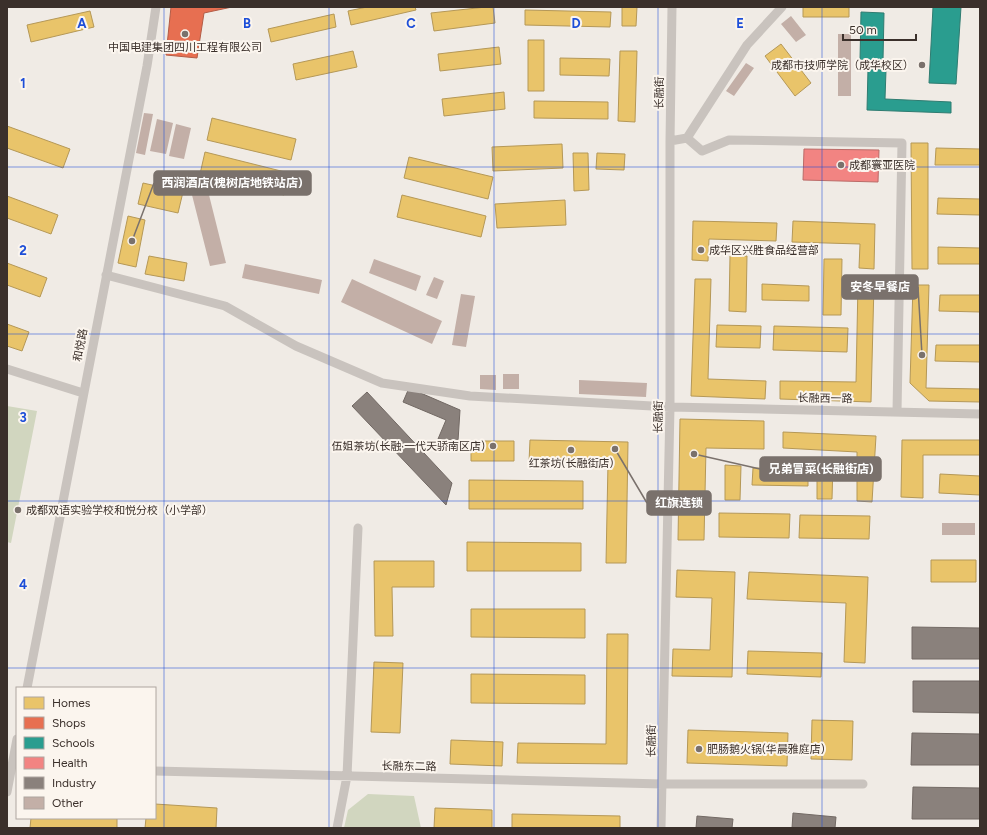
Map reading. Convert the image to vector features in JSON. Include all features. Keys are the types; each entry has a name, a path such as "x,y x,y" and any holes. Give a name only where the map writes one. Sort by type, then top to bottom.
{"street":[{"name":"和悦路","path":"27,687 147,66 156,7"},
{"name":"长融街","path":"661,828 670,407 670,141 672,7"},
{"path":"670,141 687,138 747,45 782,7"},
{"path":"687,138 702,151 729,140 902,143 897,412"},
{"name":"长融西一路","path":"106,275 225,306 296,346 382,383 470,396 670,407 980,414"},
{"path":"7,369 83,393"},
{"path":"336,828 347,776 358,528"},
{"path":"7,792 16,744"},
{"name":"长融东二路","path":"156,771 662,784 863,784"}],"green space":[{"path":"7,406 37,411 11,543 7,542"},
{"path":"368,794 414,796 421,828 344,828 348,810"}],"building: Homes":[{"path":"367,7 415,7 416,10 351,25 348,11"},
{"path":"493,7 495,23 434,31 431,13"},
{"path":"622,7 637,7 636,26 622,26"},
{"path":"803,7 849,7 849,17 803,17"},
{"path":"525,10 611,12 610,27 525,25"},
{"path":"90,11 94,27 31,42 27,25"},
{"path":"334,14 336,27 271,42 268,29"},
{"path":"528,40 544,40 544,91 528,91"},
{"path":"781,44 811,83 795,96 765,56"},
{"path":"499,47 501,64 440,71 438,54"},
{"path":"353,51 357,67 296,80 293,64"},
{"path":"620,51 637,51 635,122 618,121"},
{"path":"560,58 610,59 609,76 560,75"},
{"path":"504,92 505,109 444,116 442,99"},
{"path":"534,101 608,102 608,119 534,118"},
{"path":"212,118 296,139 291,160 207,140"},
{"path":"7,126 70,149 63,168 7,148"},
{"path":"911,143 928,143 928,269 912,269"},
{"path":"562,144 563,168 493,171 492,147"},
{"path":"936,148 980,149 980,165 935,165"},
{"path":"205,152 289,173 284,195 200,174"},
{"path":"573,153 588,153 589,190 574,191"},
{"path":"597,153 625,154 624,170 596,169"},
{"path":"409,157 493,177 488,199 404,178"},
{"path":"143,183 183,192 178,213 138,204"},
{"path":"402,195 486,216 481,237 397,217"},
{"path":"7,196 58,215 51,234 7,218"},
{"path":"938,198 980,199 980,215 937,214"},
{"path":"565,200 566,225 497,228 495,204"},
{"path":"128,216 145,220 136,267 118,263"},
{"path":"693,221 777,223 776,241 709,239 708,261 692,260"},
{"path":"793,221 875,224 874,269 859,268 860,244 792,242"},
{"path":"938,247 980,248 980,264 938,264"},
{"path":"149,256 187,263 184,281 145,274"},
{"path":"730,256 747,256 746,312 729,311"},
{"path":"824,259 842,259 841,315 823,315"},
{"path":"7,263 47,278 40,297 7,285"},
{"path":"695,279 711,279 708,379 766,381 765,399 691,396"},
{"path":"858,283 874,284 871,402 780,399 780,381 856,382"},
{"path":"762,284 809,286 809,301 762,300"},
{"path":"913,285 929,285 926,388 980,389 980,402 929,401 910,383"},
{"path":"940,295 980,295 980,312 939,311"},
{"path":"7,324 29,332 22,351 7,346"},
{"path":"717,325 761,326 760,348 716,347"},
{"path":"774,326 848,328 847,352 773,350"},
{"path":"936,345 980,345 980,362 935,361"},
{"path":"680,419 764,421 764,449 706,448 704,540 678,540"},
{"path":"783,432 876,436 872,502 857,501 857,452 783,448"},
{"path":"530,440 628,442 626,563 606,563 608,463 529,462"},
{"path":"902,440 980,440 980,455 923,455 923,498 901,497"},
{"path":"471,441 514,441 514,461 471,461"},
{"path":"817,464 833,464 832,499 817,499"},
{"path":"725,465 741,466 740,500 725,500"},
{"path":"753,468 808,469 808,486 752,485"},
{"path":"940,474 980,476 980,495 939,493"},
{"path":"469,480 583,481 583,509 469,509"},
{"path":"719,513 790,514 789,538 719,537"},
{"path":"800,515 870,516 869,539 799,538"},
{"path":"467,542 581,543 581,571 467,571"},
{"path":"931,560 976,560 976,582 931,582"},
{"path":"374,561 434,561 434,587 392,587 393,636 375,636"},
{"path":"677,570 735,572 732,677 672,676 673,649 710,650 712,598 676,597"},
{"path":"749,572 868,577 865,663 844,662 846,603 747,599"},
{"path":"471,609 585,609 585,638 471,637"},
{"path":"607,634 628,634 627,764 517,763 518,743 606,744"},
{"path":"748,651 822,653 821,677 747,674"},
{"path":"374,662 403,663 400,733 371,732"},
{"path":"471,674 585,675 585,704 471,703"},
{"path":"812,720 853,721 852,760 811,759"},
{"path":"688,730 788,733 787,766 687,763"},
{"path":"451,740 503,742 502,766 450,764"},
{"path":"156,804 217,808 216,828 145,828 146,819 156,819"},
{"path":"435,808 492,810 492,828 434,828"},
{"path":"512,814 620,816 620,828 512,828"},
{"path":"31,819 117,819 117,828 30,828"}],"building: Shops":[{"name":"中国电建集团四川工程有限公司","path":"171,7 232,7 204,13 197,58 166,55"}],"building: Schools":[{"path":"933,7 961,7 956,84 929,83"},
{"path":"861,12 884,13 883,60 860,60"},
{"path":"868,69 886,70 885,99 951,102 951,113 867,110"}],"building: Health":[{"name":"成都寰亚医院","path":"804,149 879,150 878,182 803,180"}],"building: Industry":[{"path":"409,388 460,410 458,441 438,439 446,420 403,402"},
{"path":"367,392 452,483 446,505 352,406"},
{"path":"912,627 980,628 980,659 912,659"},
{"path":"913,681 980,681 980,713 913,712"},
{"path":"912,733 980,734 980,765 911,765"},
{"path":"913,787 980,788 980,819 912,819"},
{"path":"793,813 836,817 835,828 792,828"},
{"path":"697,816 733,819 732,828 696,828"}],"building: Other":[{"path":"791,16 806,35 796,42 781,24"},
{"path":"838,34 851,34 851,96 838,96"},
{"path":"746,63 754,68 734,96 726,91"},
{"path":"144,113 153,114 145,155 136,153"},
{"path":"157,119 173,123 166,154 150,151"},
{"path":"176,124 191,128 184,159 169,156"},
{"path":"208,191 226,263 210,266 192,195"},
{"path":"374,259 421,276 416,291 369,273"},
{"path":"245,264 322,280 319,294 242,278"},
{"path":"434,277 444,281 437,299 426,295"},
{"path":"352,279 442,321 432,344 341,302"},
{"path":"461,294 475,296 466,347 452,345"},
{"path":"503,374 519,374 519,389 503,389"},
{"path":"480,375 496,375 496,390 480,389"},
{"path":"579,380 647,383 646,397 579,394"},
{"path":"942,523 975,523 975,535 942,535"}],"place":[{"name":"中国电建集团四川工程有限公司","path":"185,34"},
{"name":"成都市技师学院（成华校区）","path":"922,65"},
{"name":"成都寰亚医院","path":"841,165"},
{"name":"西润酒店(槐树店地铁站店)","path":"132,241"},
{"name":"成华区兴胜食品经营部","path":"701,250"},
{"name":"安冬早餐店","path":"922,355"},
{"name":"伍姐茶坊(长融·一代天骄南区店)","path":"493,446"},
{"name":"红旗连锁","path":"615,449"},
{"name":"红茶坊(长融街店)","path":"571,450"},
{"name":"兄弟冒菜(长融街店)","path":"694,454"},
{"name":"成都双语实验学校和悦分校（小学部）","path":"18,510"},
{"name":"肥肠鹅火锅(华晨雅庭店)","path":"699,749"}]}
